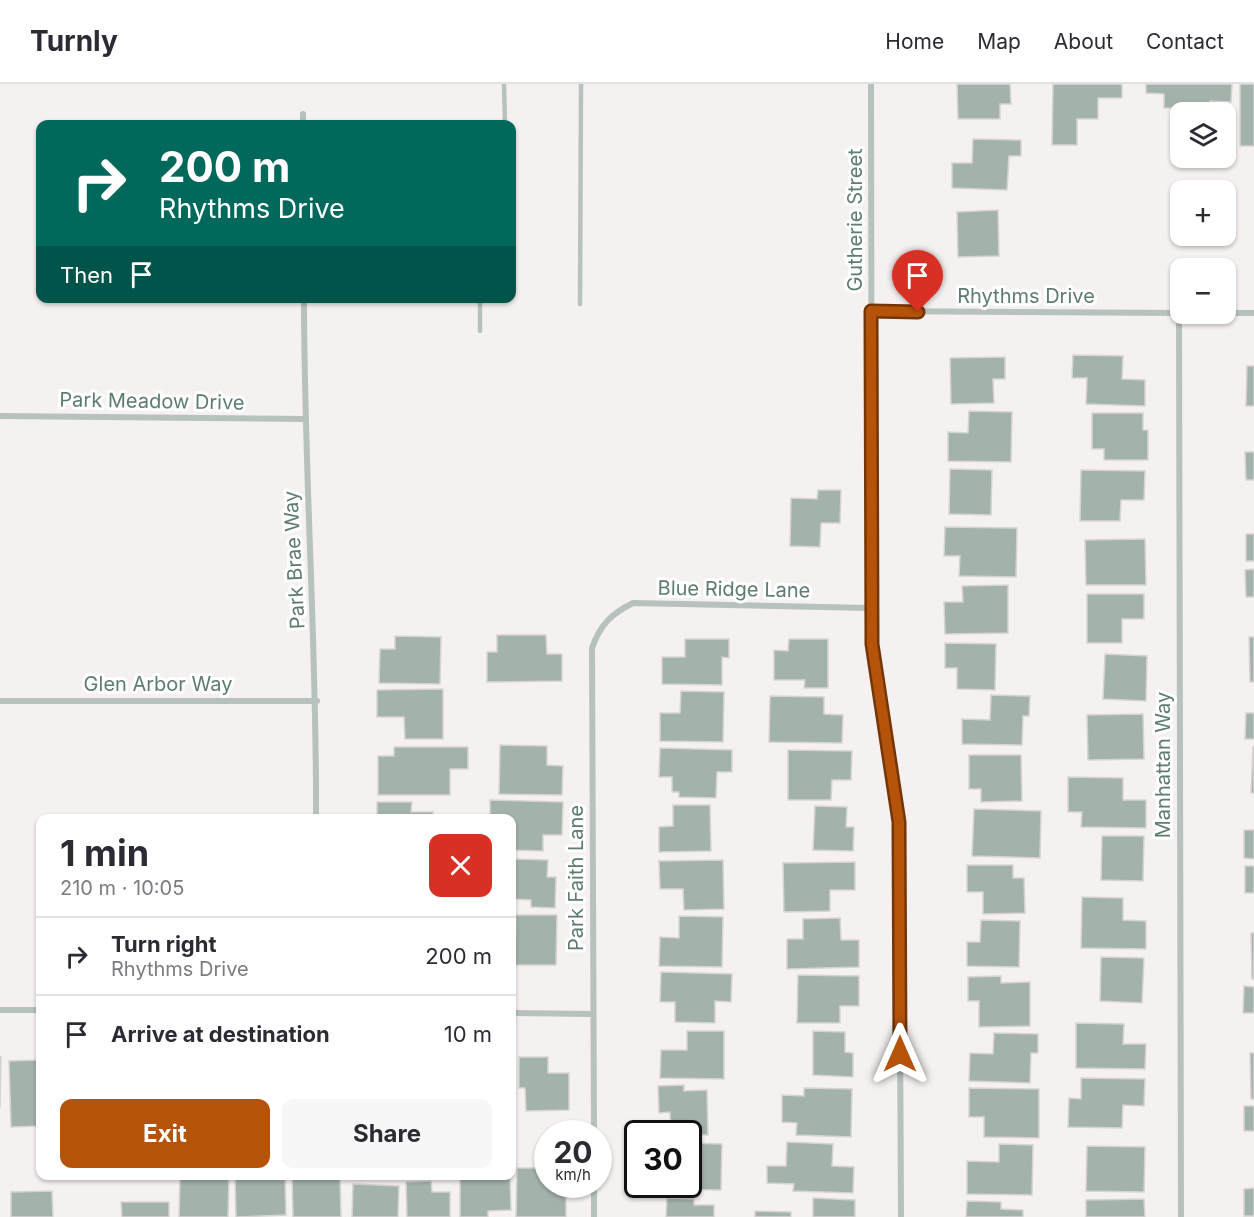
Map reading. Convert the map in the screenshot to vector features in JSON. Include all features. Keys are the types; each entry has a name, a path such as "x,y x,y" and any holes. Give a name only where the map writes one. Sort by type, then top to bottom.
{"street":[{"name":"Gutherie Street","path":"871,84 871,608 876,687 899,822 901,1217"},
{"path":"303,114 303,120"},
{"name":"Park Brae Way","path":"303,303 304,419 317,701 316,814"},
{"name":"Rhythms Drive","path":"871,311 1170,313"},
{"path":"1236,313 1254,313"},
{"name":"Manhattan Way","path":"1180,324 1181,1217"},
{"name":"Park Meadow Drive","path":"0,416 304,419"},
{"name":"Blue Ridge Lane","path":"603,623 616,611 633,603 871,608"},
{"name":"Park Faith Lane","path":"594,1120 592,648 603,623"},
{"name":"Glen Arbor Way","path":"0,701 317,701"},
{"path":"0,1010 36,1010"},
{"path":"516,1013 593,1014"},
{"path":"594,1198 594,1217"}],"lane":[{"path":"504,84 505,120"},
{"path":"580,304 581,84"},
{"path":"480,303 480,331"}],"building":[{"path":"957,84 1010,84 1011,104 1000,104 1000,119 958,119"},
{"path":"1053,84 1122,84 1122,98 1098,98 1098,119 1077,119 1077,145 1052,145"},
{"path":"1146,84 1232,84 1231,102 1170,102 1170,108 1164,108 1164,94 1146,93"},
{"path":"1240,84 1254,84 1254,146 1240,146"},
{"path":"973,139 1021,140 1021,156 1009,156 1007,190 952,188 952,163 972,163"},
{"path":"998,210 999,256 958,257 957,212"},
{"path":"1073,355 1123,356 1122,379 1145,380 1145,406 1086,404 1087,378 1072,378"},
{"path":"1005,357 1005,379 993,379 994,403 951,404 950,358"},
{"path":"1247,366 1254,366 1254,406 1246,406"},
{"path":"969,411 1012,412 1011,462 948,461 948,432 968,433"},
{"path":"1092,413 1143,413 1143,430 1148,430 1148,460 1104,460 1104,449 1092,449"},
{"path":"1245,452 1254,452 1254,480 1246,480"},
{"path":"950,469 992,470 991,515 949,514"},
{"path":"1081,470 1145,471 1144,500 1121,500 1120,521 1080,521"},
{"path":"818,490 841,490 840,523 821,523 820,547 790,546 791,498 817,499"},
{"path":"945,527 1017,528 1016,577 959,576 960,556 944,556"},
{"path":"1246,534 1254,534 1254,561 1246,561"},
{"path":"1145,539 1146,585 1086,585 1085,540"},
{"path":"1254,569 1254,597 1246,597 1245,570"},
{"path":"1008,585 1008,633 945,634 944,602 963,602 962,586"},
{"path":"1087,594 1144,594 1144,619 1122,619 1122,643 1087,643"},
{"path":"497,635 546,635 547,654 562,654 562,681 487,682 487,652 497,652"},
{"path":"395,636 441,637 440,684 379,683 380,649 395,649"},
{"path":"1249,637 1254,637 1254,682 1250,682"},
{"path":"685,639 729,639 729,658 722,657 722,685 662,684 662,657 685,657"},
{"path":"789,639 828,639 828,688 804,688 805,680 774,680 774,650 788,651"},
{"path":"945,643 996,644 995,690 957,689 957,668 945,668"},
{"path":"1105,654 1147,656 1146,701 1103,699"},
{"path":"443,689 443,739 405,739 404,717 377,717 377,690"},
{"path":"681,691 724,692 723,742 660,741 660,713 680,713"},
{"path":"991,695 1030,696 1029,716 1023,716 1022,745 962,744 962,719 990,720"},
{"path":"770,696 824,697 824,714 843,715 842,743 769,742"},
{"path":"1246,713 1254,713 1254,739 1245,739"},
{"path":"1143,714 1144,759 1088,760 1087,715"},
{"path":"500,745 547,746 547,765 563,766 562,795 499,794"},
{"path":"394,747 468,747 468,769 450,769 450,795 378,795 378,756 394,756"},
{"path":"1253,747 1254,793 1251,793"},
{"path":"660,748 732,750 732,772 717,772 716,798 679,797 679,792 672,792 672,777 659,777"},
{"path":"788,750 852,751 851,780 832,780 831,800 788,800"},
{"path":"969,755 1021,755 1022,801 981,802 981,789 969,789"},
{"path":"1068,777 1123,778 1123,800 1146,800 1146,828 1081,827 1082,812 1068,812"},
{"path":"490,800 563,802 562,835 543,835 543,851 516,850 516,814 490,814"},
{"path":"377,802 412,802 411,812 433,812 433,814 377,814"},
{"path":"673,805 710,805 711,851 659,852 659,827 673,826"},
{"path":"815,806 847,807 846,827 854,827 853,851 813,850"},
{"path":"974,809 1041,811 1040,858 972,856"},
{"path":"1244,830 1254,830 1254,859 1244,858"},
{"path":"1102,836 1144,836 1143,881 1101,880"},
{"path":"516,859 548,860 547,877 556,877 555,908 531,907 531,900 516,899"},
{"path":"723,860 724,909 684,910 683,889 660,889 659,861"},
{"path":"855,862 855,890 830,890 830,911 784,912 783,863"},
{"path":"967,865 1013,865 1013,878 1024,878 1025,913 983,914 983,892 967,892"},
{"path":"1245,866 1254,866 1254,893 1245,893"},
{"path":"1082,897 1123,898 1123,920 1146,921 1146,949 1081,948"},
{"path":"516,915 557,915 556,965 516,965"},
{"path":"679,916 723,917 722,967 659,966 660,937 679,938"},
{"path":"840,918 841,940 859,940 859,967 787,969 787,939 803,939 803,919"},
{"path":"981,920 1020,921 1019,967 967,966 967,942 980,942"},
{"path":"1251,933 1254,933 1254,979 1252,979"},
{"path":"1101,957 1144,958 1142,1003 1100,1001"},
{"path":"661,972 732,974 731,1002 715,1001 715,1023 675,1022 675,1002 660,1002"},
{"path":"798,975 859,976 859,1006 840,1006 840,1023 797,1023"},
{"path":"1001,976 1001,983 1030,982 1030,1026 979,1027 979,1001 968,1001 968,977"},
{"path":"1244,986 1254,987 1254,1013 1243,1013"},
{"path":"1076,1023 1124,1024 1123,1044 1146,1044 1145,1069 1076,1068"},
{"path":"687,1031 724,1031 724,1079 660,1078 661,1050 687,1050"},
{"path":"813,1031 845,1032 845,1052 853,1053 853,1077 813,1075"},
{"path":"994,1033 1038,1034 1038,1053 1031,1053 1030,1083 969,1081 970,1053 993,1054"},
{"path":"1250,1053 1254,1053 1254,1099 1251,1099"},
{"path":"0,1057 1,1057 0,1108"},
{"path":"519,1057 548,1057 548,1073 569,1073 569,1110 526,1111 525,1088 519,1088"},
{"path":"36,1060 36,1126 11,1127 9,1061"},
{"path":"1081,1078 1145,1079 1144,1106 1123,1105 1122,1128 1068,1127 1069,1098 1081,1099"},
{"path":"684,1085 684,1091 707,1090 708,1135 702,1135 702,1120 670,1120 670,1112 659,1113 658,1086"},
{"path":"804,1088 852,1089 851,1137 796,1135 797,1123 782,1122 782,1095 804,1096"},
{"path":"969,1088 1039,1089 1039,1138 984,1137 984,1117 969,1117"},
{"path":"1244,1106 1254,1106 1254,1131 1244,1131"},
{"path":"787,1142 833,1144 832,1166 854,1167 853,1193 793,1191 794,1184 767,1183 767,1166 786,1166"},
{"path":"702,1143 722,1144 721,1190 702,1190"},
{"path":"999,1144 1033,1145 1032,1195 967,1194 967,1161 999,1162"},
{"path":"1087,1146 1145,1147 1144,1192 1086,1191"},
{"path":"517,1168 534,1168 534,1198 566,1198 566,1217 516,1217"},
{"path":"180,1180 229,1180 228,1217 179,1217"},
{"path":"235,1180 285,1180 286,1215 236,1217"},
{"path":"292,1180 340,1180 341,1217 293,1217"},
{"path":"460,1180 510,1180 511,1210 488,1211 488,1217 460,1217"},
{"path":"431,1181 432,1192 450,1192 450,1217 407,1217 406,1182"},
{"path":"353,1184 399,1186 398,1217 352,1217"},
{"path":"1254,1188 1254,1216 1244,1216 1244,1189"},
{"path":"52,1191 53,1217 11,1217 11,1192"},
{"path":"667,1198 694,1199 694,1205 714,1205 714,1217 666,1217"},
{"path":"813,1198 855,1200 855,1217 813,1217"},
{"path":"1144,1199 1145,1217 1086,1217 1086,1200"},
{"path":"967,1201 1001,1202 1001,1209 1023,1210 1023,1217 966,1217"},
{"path":"121,1202 169,1202 169,1217 122,1217"},
{"path":"755,1211 791,1212 791,1217 755,1217"}],"route":[{"path":"900,1054 899,822 889,748 876,687 872,644 871,311 918,312"}]}
